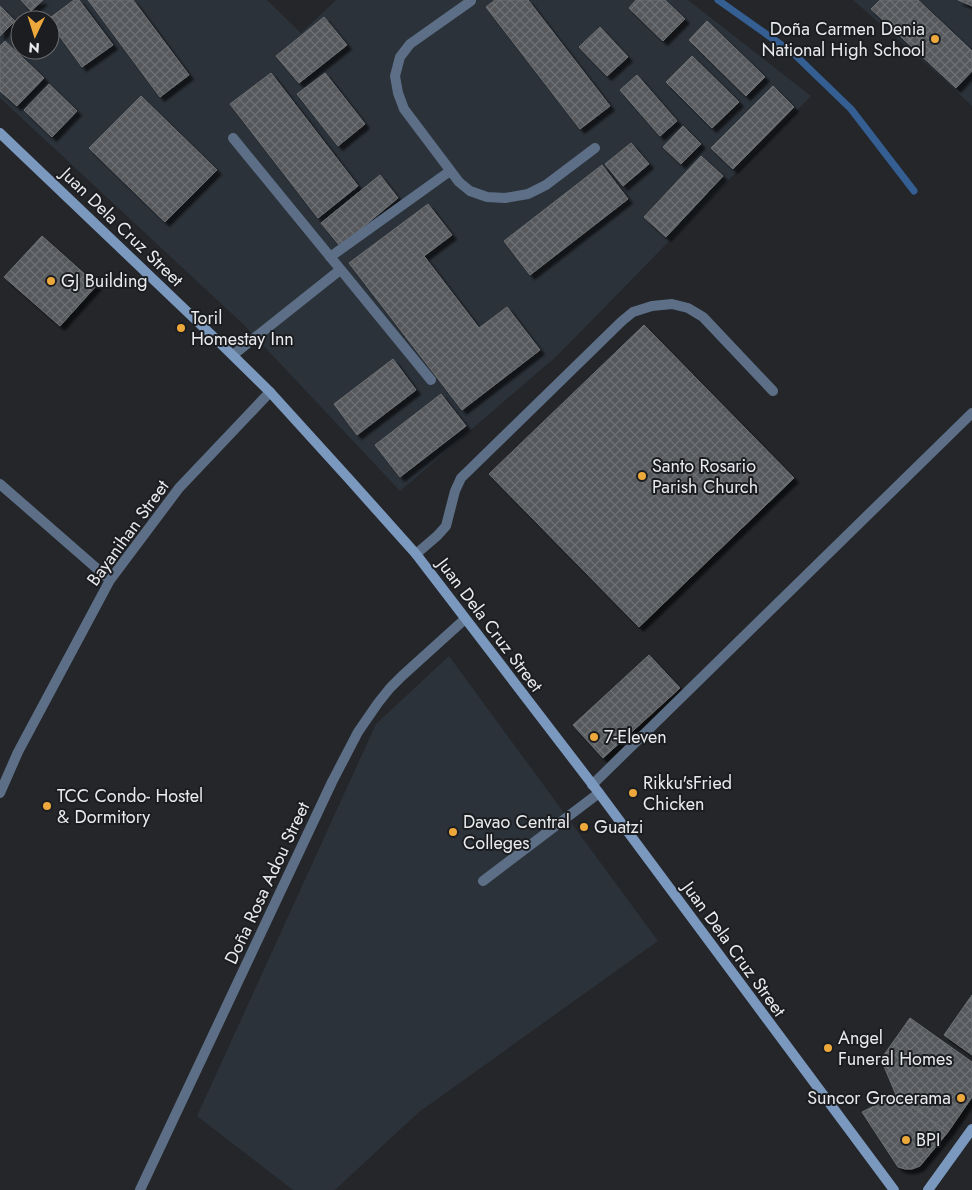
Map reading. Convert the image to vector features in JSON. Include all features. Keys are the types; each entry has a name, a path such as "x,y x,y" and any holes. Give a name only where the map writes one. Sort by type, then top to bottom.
{"street":[{"path":"471,0 410,44 400,57 395,76 398,93 404,109 459,182 470,191 487,197 505,198 528,194 546,185 595,148"},
{"name":"Juan Dela Cruz Street","path":"0,132 270,392 416,554 595,789 892,1190"},
{"path":"233,138 431,380"},
{"path":"330,257 450,171"},
{"path":"233,355 340,270"},
{"path":"416,554 446,526 455,491 462,478 633,312 652,306 672,304 688,308 703,316 773,391"},
{"name":"Bayanihan Street","path":"0,793 18,752 110,580 179,488 270,392"},
{"path":"483,881 595,789 972,413"},
{"path":"0,484 110,580"},
{"name":"Doña Rosa Adou Street","path":"140,1190 328,791 358,732 390,688 466,619"},
{"path":"928,1190 972,1129"}],"shaded area":[{"path":"0,0 267,0 301,33 336,0 688,0 811,96 558,355 400,491 244,325 0,98"},
{"name":"Doña Carmen Denia National High School","path":"853,0 972,0 972,106 942,78"},
{"name":"Davao Central Colleges","path":"449,656 658,941 419,1112 335,1190 293,1190 197,1116 376,724"}],"building":[{"path":"21,0 43,0 32,10"},
{"path":"74,0 79,0 113,45 82,67 60,37 60,10"},
{"path":"88,0 133,0 189,75 160,97"},
{"path":"495,0 528,0 610,106 580,129 486,7"},
{"path":"636,0 665,0 685,19 663,41 629,8"},
{"name":"Doña Carmen Denia National High School","path":"880,0 918,0 972,51 972,71 956,88 871,9"},
{"path":"958,0 972,0 972,6"},
{"path":"0,6 10,16 10,26 0,36"},
{"path":"324,17 347,45 299,83 276,56"},
{"path":"707,21 765,77 746,96 689,40"},
{"path":"600,27 628,57 607,76 579,47"},
{"path":"5,41 10,46 10,60 25,60 44,78 17,106 0,91 0,46"},
{"path":"692,56 739,102 712,128 666,82"},
{"path":"271,73 358,186 318,218 230,104"},
{"path":"325,73 365,124 338,146 297,94"},
{"path":"637,75 677,121 660,136 620,90"},
{"path":"49,84 77,111 52,137 24,110"},
{"path":"773,86 794,107 733,169 711,148"},
{"path":"141,96 217,170 165,222 89,148"},
{"path":"683,126 701,144 681,164 663,147"},
{"path":"631,143 649,164 623,186 605,164"},
{"path":"701,156 723,176 666,237 644,217"},
{"path":"602,165 628,199 530,275 504,241"},
{"path":"380,175 398,198 340,246 321,223"},
{"path":"428,204 452,235 424,256 479,328 507,307 540,350 462,410 349,263"},
{"name":"GJ Building","path":"42,236 97,285 60,326 4,277"},
{"name":"Santo Rosario Parish Church","path":"644,325 794,478 639,627 489,474"},
{"path":"393,359 416,390 357,435 334,404"},
{"path":"441,394 466,426 400,477 375,445"},
{"path":"649,655 680,688 603,758 573,725"},
{"path":"972,995 972,1055 944,1035"},
{"path":"910,1018 972,1062 972,1097 948,1132 896,1095 881,1059"},
{"path":"896,1095 948,1132 920,1166 912,1169 898,1167 862,1112"}],"waterway":[{"path":"718,0 793,53 851,109 914,191"}],"place":[{"name":"Doña Carmen Denia National High School","path":"935,39"},
{"name":"GJ Building","path":"51,281"},
{"name":"Toril Homestay Inn","path":"181,328"},
{"name":"Santo Rosario Parish Church","path":"642,476"},
{"name":"7-Eleven","path":"594,737"},
{"name":"Rikku'sFried Chicken","path":"633,793"},
{"name":"TCC Condo- Hostel & Dormitory","path":"47,806"},
{"name":"Guatzi","path":"584,827"},
{"name":"Davao Central Colleges","path":"453,832"},
{"name":"Angel Funeral Homes","path":"828,1048"},
{"name":"Suncor Grocerama","path":"961,1098"},
{"name":"BPI","path":"906,1140"}]}
